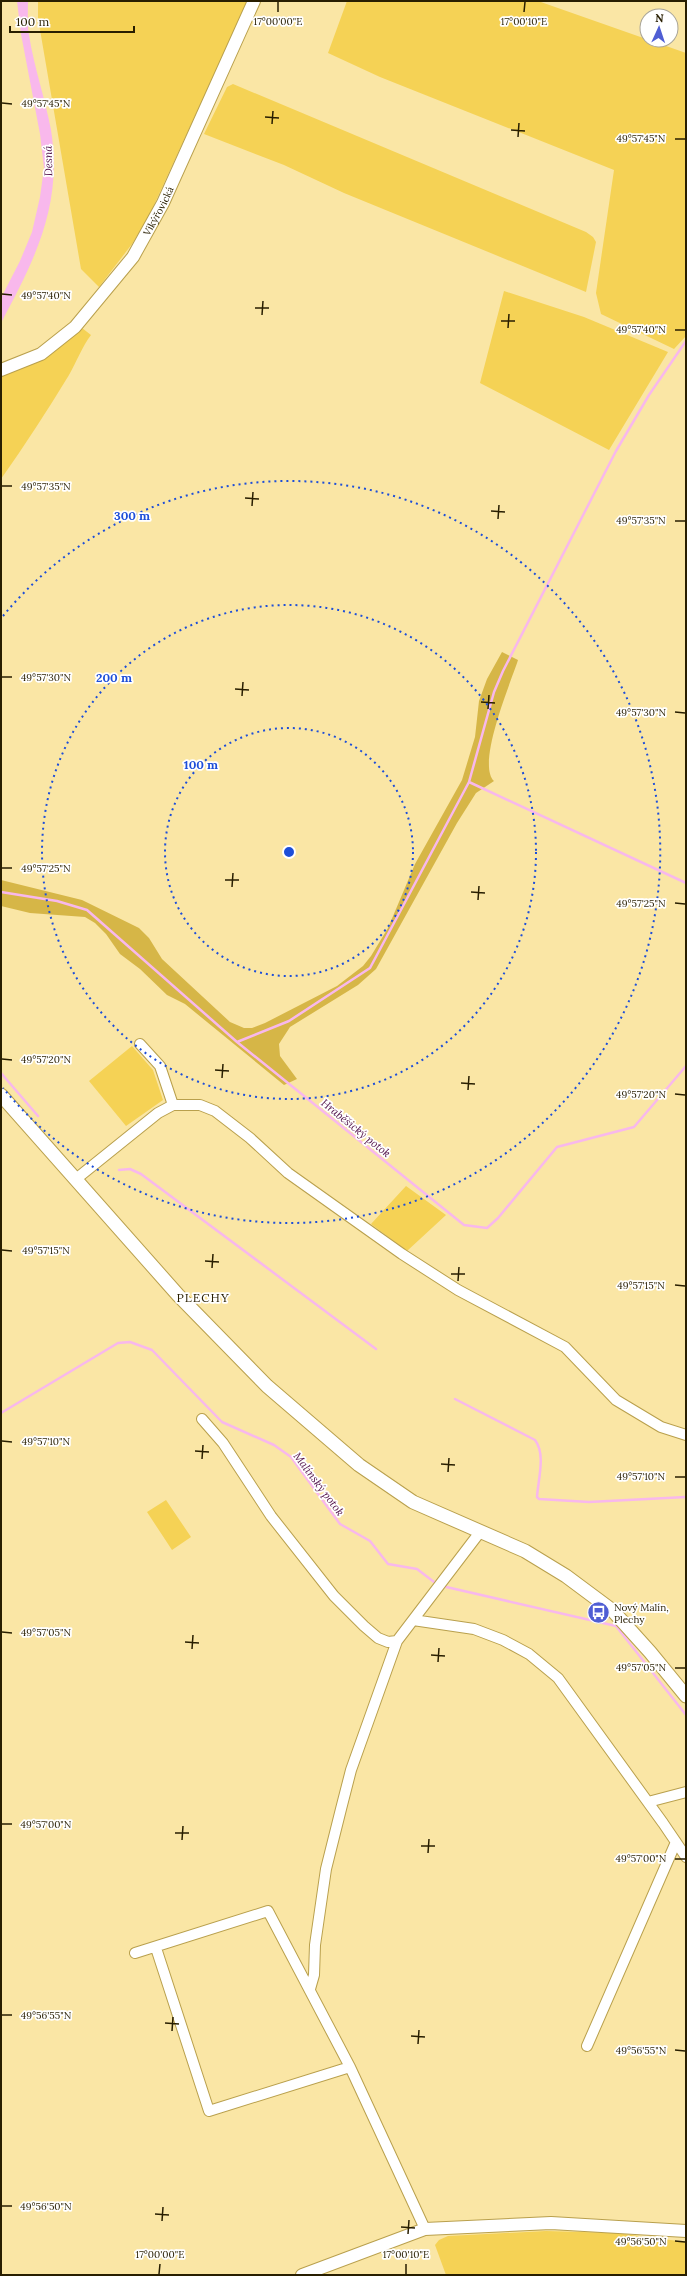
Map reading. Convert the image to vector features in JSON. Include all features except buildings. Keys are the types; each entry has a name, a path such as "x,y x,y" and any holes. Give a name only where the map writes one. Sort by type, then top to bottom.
{"main road":[{"path":"1,1095 178,1295 267,1386 358,1465 413,1502 525,1551 566,1576 613,1611 650,1652 686,1696"}],"street":[{"name":"Vikýřovická","path":"1,370 40,354 75,327 133,257 163,203 254,1"},
{"path":"140,1044 160,1066 173,1105"},
{"path":"76,1179 158,1113 173,1105 200,1105 215,1111 250,1138 288,1173 402,1254 458,1290 565,1347 616,1400 661,1427 686,1435"},
{"path":"202,1419 224,1443 271,1516 334,1596 378,1638 388,1642 396,1641"},
{"path":"310,1989 314,1975 315,1945 326,1869 351,1770 396,1641 480,1532"},
{"path":"413,1620 474,1629 503,1640 529,1654 558,1678 686,1857"},
{"path":"648,1802 686,1792"},
{"path":"587,2046 676,1842"},
{"path":"136,1953 156,1948 268,1911 350,2067 425,2229"},
{"path":"156,1948 209,2111 350,2067"},
{"path":"302,2275 425,2229 551,2223 686,2231"}],"shaded area":[{"path":"38,1 248,1 148,218 132,244 99,287 81,269 38,18"},
{"path":"347,1 538,1 639,36 639,48 672,48 686,53 686,336 674,349 601,314 596,293 614,170 380,77 328,53"},
{"path":"233,84 586,232 593,237 596,242 586,292 344,193 284,165 204,134 227,87"},
{"path":"504,291 584,317 668,352 609,450 480,383"},
{"path":"82,328 91,335 69,375 1,479 1,376 44,359"},
{"path":"502,652 518,660 492,741 489,758 490,772 494,781 476,793 457,823 376,969 358,985 290,1027 279,1044 280,1056 297,1079 284,1085 185,1004 167,995 140,969 120,954 106,934 95,923 85,917 30,913 1,906 1,880 82,900 139,928 149,938 162,959 230,1022 244,1028 252,1028 265,1023 337,986 363,966 371,956 388,928 415,864 462,780 475,737 479,701 487,679"},
{"path":"132,1046 153,1070 163,1100 126,1126 89,1081"},
{"path":"406,1186 446,1215 407,1251 371,1224"},
{"path":"166,1500 191,1537 172,1550 147,1512"},
{"path":"546,2231 616,2233 686,2242 686,2275 446,2275 435,2245 439,2240 448,2236"}],"water":[{"name":"Desná","path":"17,1 28,1 29,35 51,130 54,157 53,183 43,231 35,254 1,323 1,298 20,261 32,232 40,197 44,168 40,134 21,34"}],"waterway":[{"path":"237,1042 289,1021 370,968 469,782 494,692 503,671 616,451 649,395 686,341"},
{"path":"469,782 686,883"},
{"name":"Hraběšický potok","path":"1,892 57,901 87,910 237,1042 464,1225 487,1228 498,1218 557,1147 634,1127 686,1066"},
{"path":"1,1073 38,1116"},
{"path":"119,1170 130,1169 141,1174 376,1349"},
{"name":"Malínský potok","path":"1,1413 118,1343 130,1342 152,1350 222,1422 274,1445 291,1457 340,1524 370,1541 388,1564 417,1569 438,1585"},
{"path":"455,1399 535,1440 540,1452 541,1460 537,1497 539,1499 589,1502 686,1497"},
{"name":"Malínský potok","path":"442,1586 616,1626 686,1715"}],"place":[{"name":"Nový Malín, Plechy","path":"599,1613"}],"district":[{"name":"PLECHY","path":"203,1297"}]}
